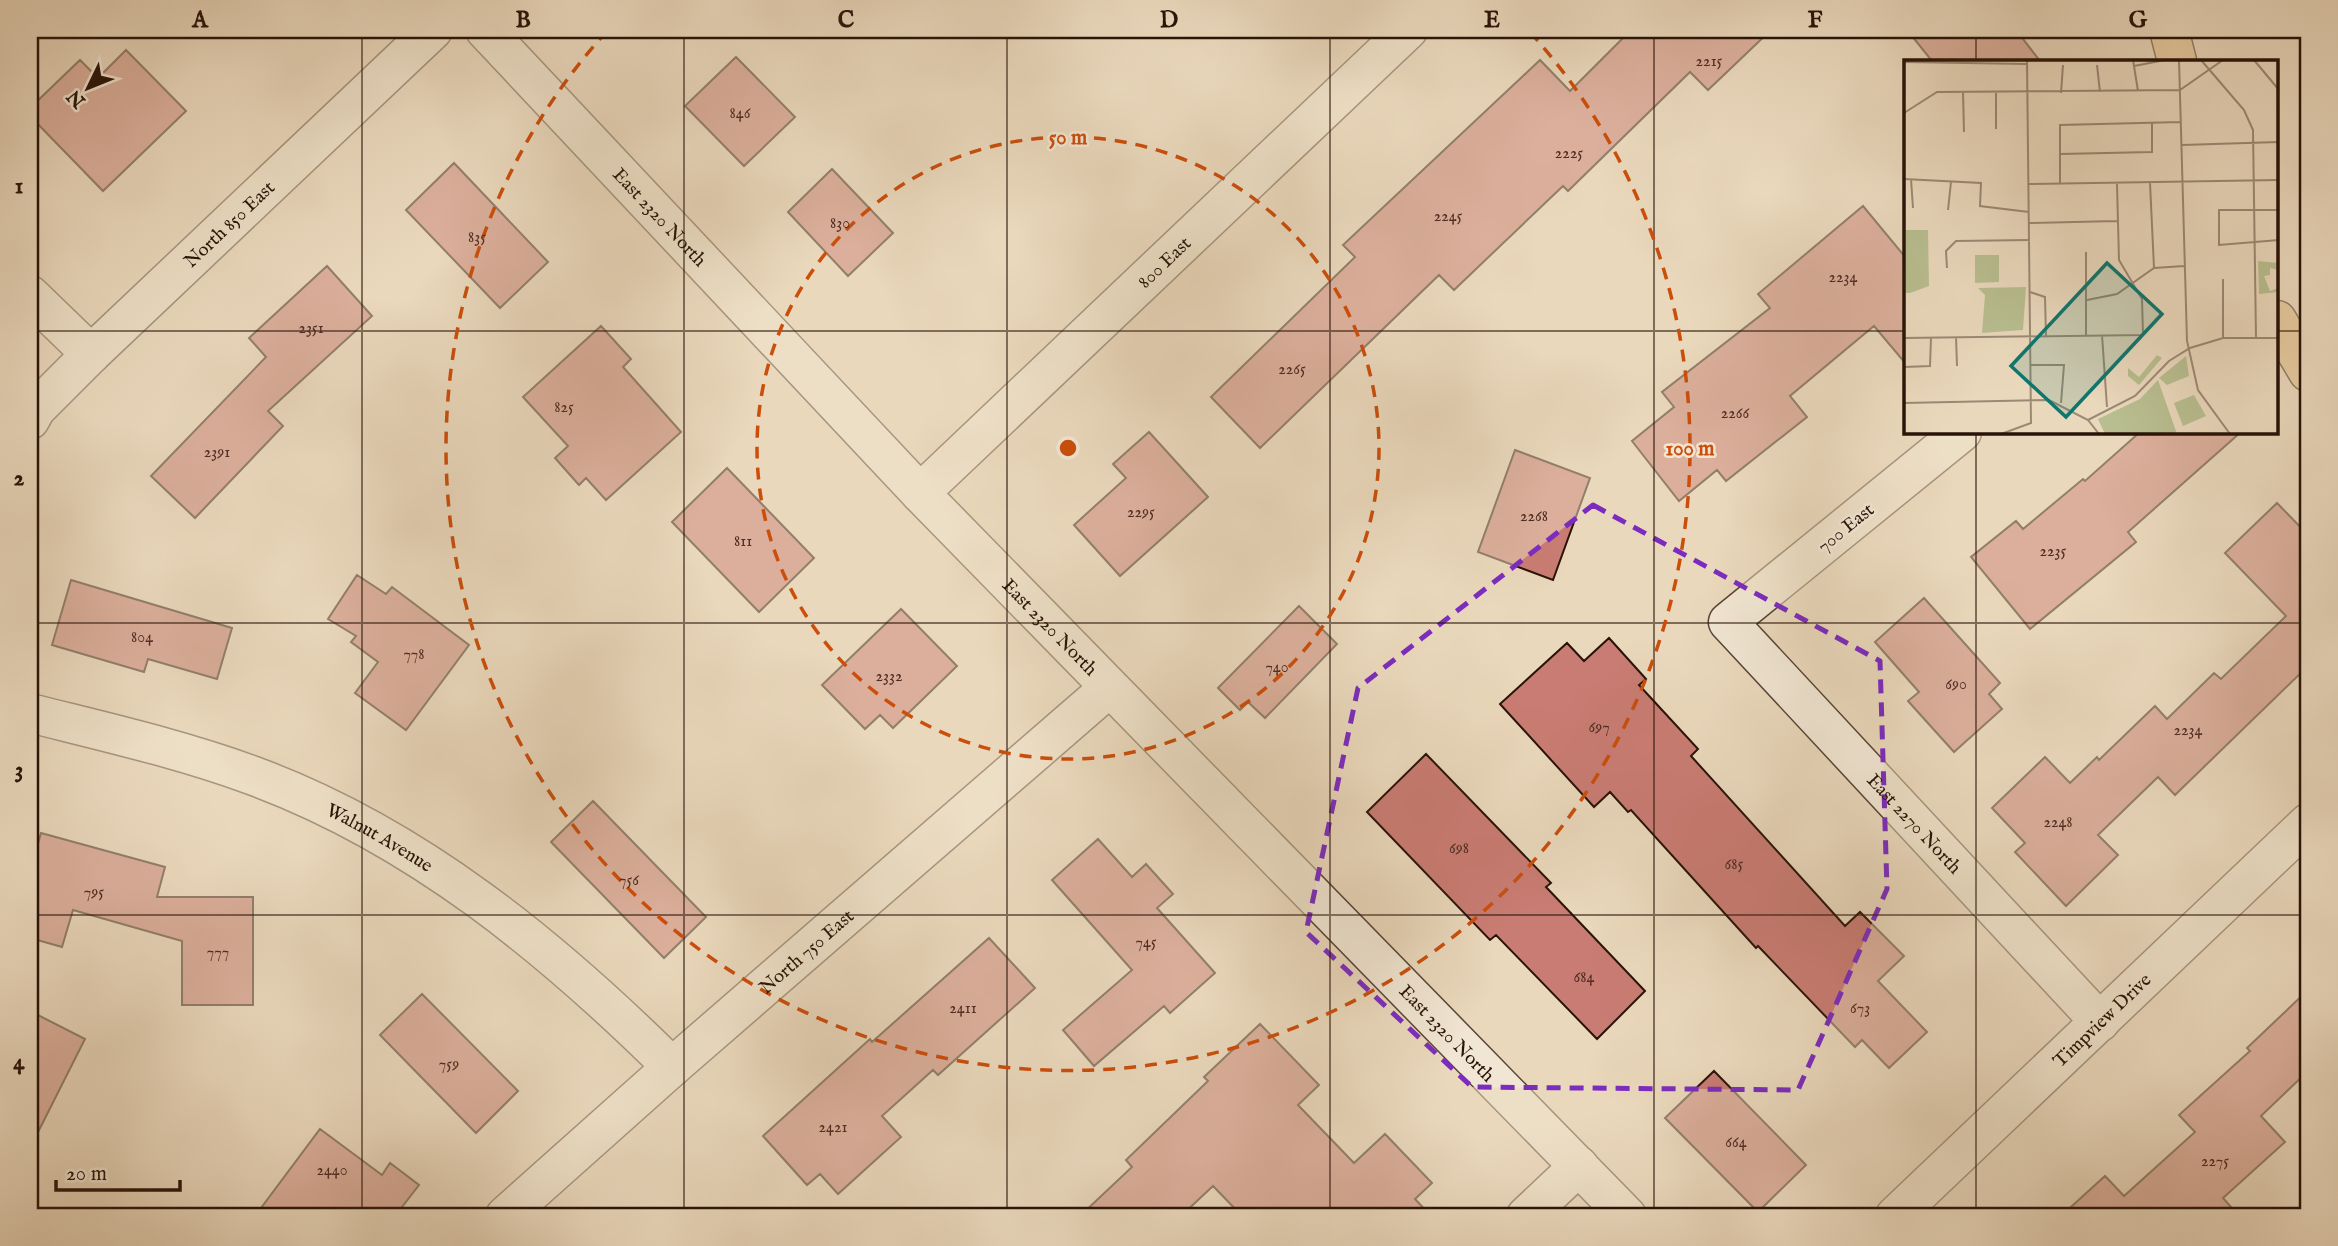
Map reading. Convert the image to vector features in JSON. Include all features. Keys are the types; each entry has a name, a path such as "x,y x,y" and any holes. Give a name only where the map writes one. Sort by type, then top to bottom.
{"main road":[{"path":"2169,30 2177,60"},
{"path":"2278,322 2308,372"}],"street":[{"name":"North 850 East","path":"30,421 36,409 90,354 433,30"},
{"name":"East 2320 North","path":"485,30 920,493 1627,1216"},
{"name":"800 East","path":"920,493 1408,30"},
{"path":"30,295 90,354"},
{"name":"700 East","path":"1728,622 1960,434"},
{"name":"East 2270 North","path":"1728,622 2100,1022"},
{"name":"North 750 East","path":"505,1216 1109,688"},
{"name":"Walnut Avenue","path":"30,713 164,747 254,776 333,810 393,843 486,904 600,996 673,1067"},
{"name":"Timpview Drive","path":"1895,1216 2308,822"},
{"path":"1526,1216 1578,1167"}],"highlighted area":[{"path":"1593,505 1880,661 1887,889 1798,1090 1472,1087 1306,932 1358,688"}],"building":[{"path":"1631,30 1771,30 1708,90 1690,72 1568,191 1563,186 1454,290 1439,275 1260,448 1211,397 1355,257 1343,245 1540,60 1570,91"},
{"path":"1907,30 2016,30 2039,60 1931,60"},
{"path":"126,50 186,111 103,191 30,116 30,108 80,60 98,78"},
{"path":"736,57 795,117 744,166 685,106"},
{"path":"454,163 548,262 500,308 406,210"},
{"path":"832,169 893,233 848,276 788,212"},
{"path":"1863,206 1904,256 1904,362 1874,326 1790,396 1807,417 1726,481 1717,470 1679,501 1632,441 1674,407 1662,392 1770,308 1758,294"},
{"path":"327,266 372,316 268,411 283,426 195,518 151,476 266,357 249,338"},
{"path":"601,326 631,359 623,367 681,432 606,500 586,478 579,485 555,458 568,446 523,397"},
{"path":"1149,432 1208,497 1120,576 1074,525 1126,478 1113,464"},
{"path":"2138,434 2239,434 2128,532 2136,542 2030,629 1971,557 2016,521 2023,529 2083,479 2085,481"},
{"path":"1515,450 1590,478 1553,580 1478,552"},
{"path":"727,468 814,558 759,612 672,522"},
{"path":"2277,503 2308,535 2308,666 2175,795 2158,777 2098,835 2118,855 2066,906 2015,852 2025,843 1992,808 2045,757 2070,783 2097,757 2099,760 2155,706 2167,719 2214,673 2221,679 2286,616 2225,553"},
{"path":"357,575 386,594 392,587 469,645 406,730 355,693 378,662 351,642 356,636 328,619"},
{"path":"71,580 232,628 217,679 148,659 144,672 52,645"},
{"path":"1924,598 2000,683 1989,694 2002,709 1954,752 1908,701 1919,692 1875,642"},
{"path":"1299,606 1337,644 1265,718 1248,702 1240,710 1218,688"},
{"path":"901,609 957,666 893,728 880,715 865,729 822,685"},
{"path":"1609,638 1646,679 1639,685 1698,749 1691,756 1845,926 1860,912 1904,956 1878,981 1927,1032 1889,1068 1862,1040 1855,1047 1758,946 1756,948 1631,810 1628,812 1610,792 1594,807 1500,704 1567,643 1584,661"},
{"path":"1426,754 1551,883 1546,887 1645,991 1597,1039 1496,935 1490,940 1367,812"},
{"path":"593,801 706,917 664,958 551,842"},
{"path":"41,833 165,867 157,897 253,897 253,1005 182,1005 182,941 73,910 62,947 30,938 30,872"},
{"path":"1098,839 1132,877 1146,864 1173,894 1157,908 1215,973 1170,1013 1164,1006 1094,1066 1063,1030 1132,970 1052,880"},
{"path":"989,938 1035,988 938,1075 933,1070 882,1116 901,1137 838,1194 820,1174 807,1185 763,1136 870,1039 872,1042"},
{"path":"2308,990 2308,1071 2261,1116 2285,1142 2223,1198 2239,1216 2061,1216 2105,1176 2124,1196 2195,1132 2179,1115 2250,1051 2247,1048"},
{"path":"422,994 518,1091 476,1133 380,1035"},
{"path":"30,1011 85,1039 30,1148"},
{"path":"1260,1024 1319,1085 1298,1105 1354,1163 1385,1134 1432,1183 1415,1199 1431,1216 1242,1216 1213,1186 1181,1216 1080,1216 1132,1167 1126,1160 1208,1081 1204,1077"},
{"path":"1714,1071 1806,1165 1758,1212 1665,1118"},
{"path":"320,1129 382,1175 390,1163 419,1185 395,1216 255,1216"}]}
